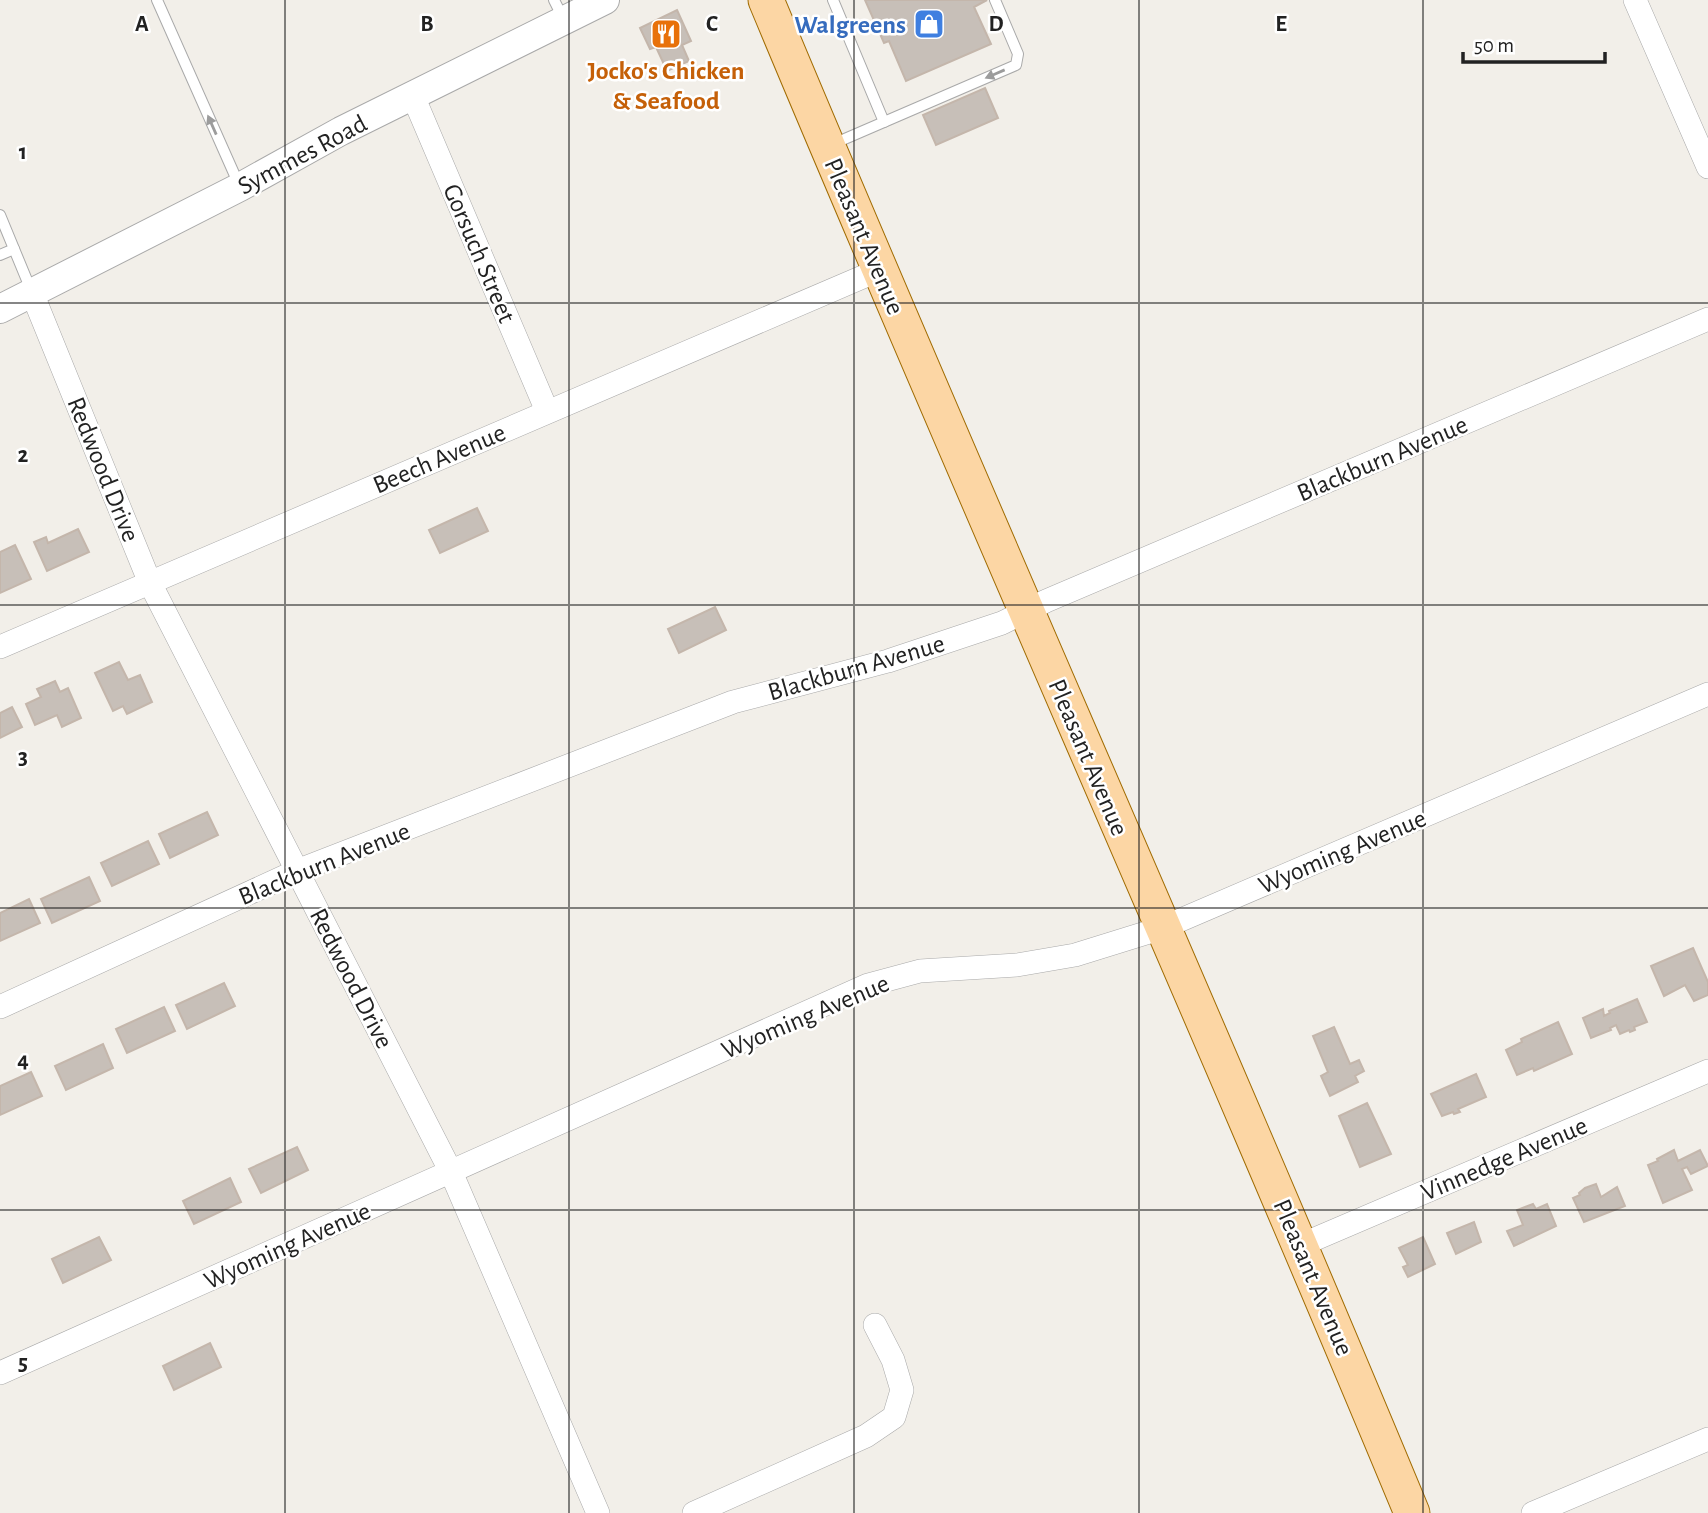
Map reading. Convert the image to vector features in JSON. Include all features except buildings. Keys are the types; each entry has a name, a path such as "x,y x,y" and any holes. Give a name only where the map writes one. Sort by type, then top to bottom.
{"main road":[{"name":"Pleasant Avenue","path":"766,0 879,270 1301,1245 1412,1513"}],"street":[{"name":"Symmes Road","path":"0,309 413,96 559,10 605,0"},
{"path":"1635,0 1708,167"},
{"name":"Gorsuch Street","path":"413,96 547,411"},
{"name":"Beech Avenue","path":"0,647 879,270"},
{"name":"Redwood Drive","path":"32,293 150,583 450,1172 597,1513"},
{"name":"Blackburn Avenue","path":"0,1007 297,871 733,702 888,661 1002,623 1026,610 1708,319"},
{"name":"Wyoming Avenue","path":"0,1373 869,985 920,971 1017,965 1075,955 1162,928 1708,694"},
{"name":"Vinnedge Avenue","path":"1301,1245 1708,1071"},
{"path":"694,1513 866,1436 894,1418 901,1390 893,1360 875,1325"},
{"path":"1533,1513 1708,1439"}],"lane":[{"path":"157,0 240,187"},
{"path":"833,0 884,122"},
{"path":"828,147 1016,65 1018,54 995,0"},
{"path":"0,215 32,293"},
{"path":"0,255 14,249"}],"place":[{"name":"Walgreens","path":"929,24"},
{"name":"Jocko's Chicken & Seafood","path":"666,34"}]}
